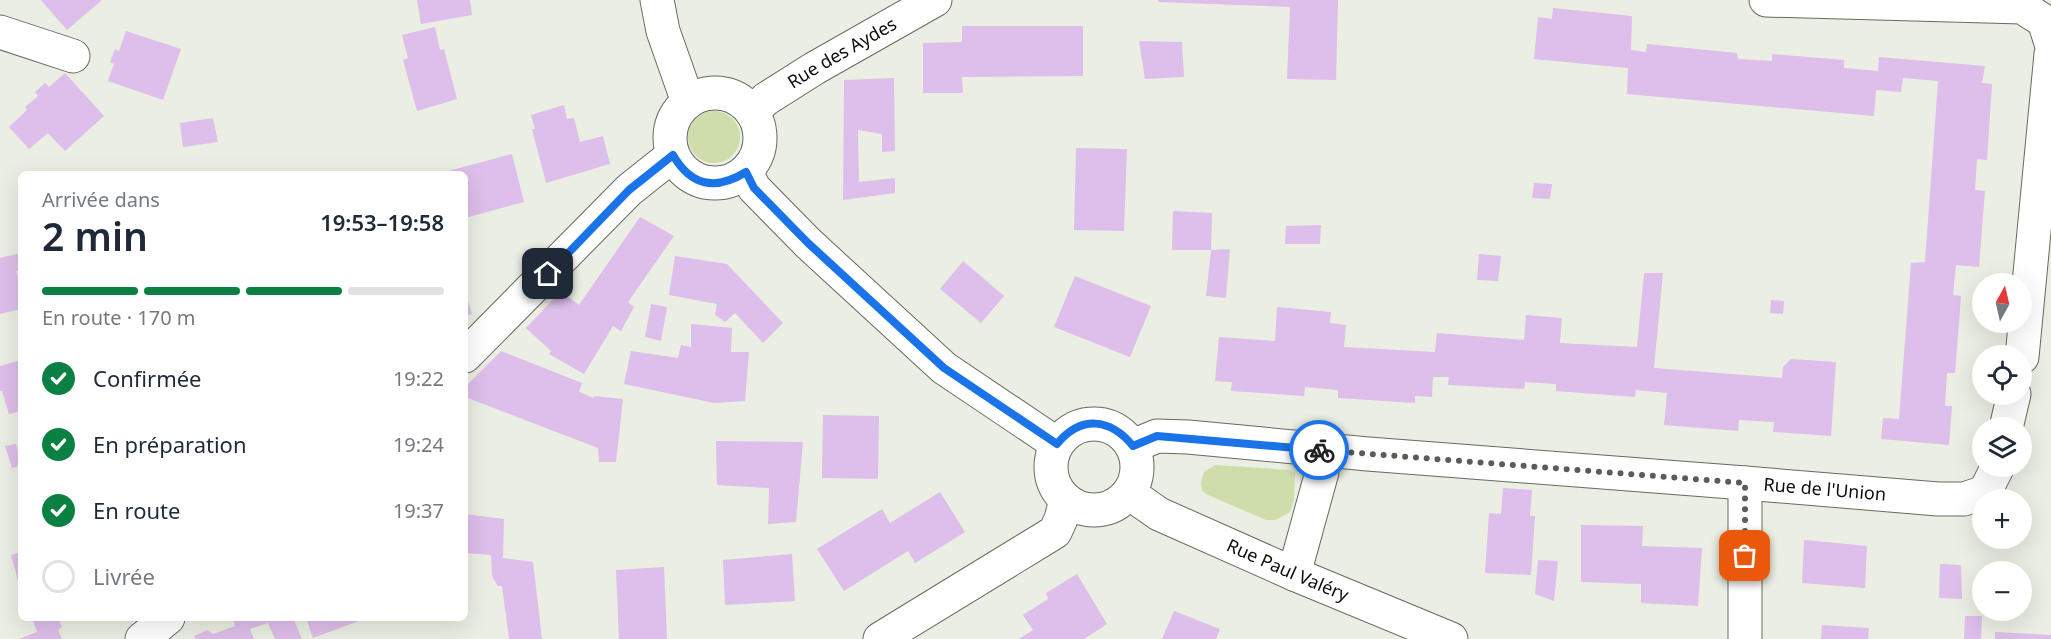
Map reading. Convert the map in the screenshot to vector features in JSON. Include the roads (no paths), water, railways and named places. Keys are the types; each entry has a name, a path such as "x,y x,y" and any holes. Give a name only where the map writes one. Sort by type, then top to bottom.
{"street":[{"path":"657,0 663,31 688,102"},
{"name":"Rue des Aydes","path":"752,112 766,99 815,68 935,0"},
{"path":"1766,0 2022,8 2044,21 2051,43"},
{"path":"0,32 73,56"},
{"path":"2023,345 2051,54"},
{"path":"722,94 734,97 752,112 758,124 760,143 754,162 746,172 733,180 719,184 705,183 691,177 680,168 669,141 671,126 677,112 688,102 699,96 722,94"},
{"path":"468,353 629,190 673,155"},
{"path":"746,172 754,188 808,243 944,368 1057,444"},
{"path":"1103,424 1115,429 1133,446 1138,472 1129,493 1119,502 1107,508 1094,510 1074,506 1057,491 1050,468 1052,456 1057,444 1065,434 1076,427 1103,424"},
{"name":"Rue de l'Union","path":"1133,446 1157,436 1938,500 1964,499 1985,492 1992,477"},
{"path":"1294,574 1322,472 1323,450"},
{"path":"1745,483 1745,639"},
{"name":"Rue Paul Valéry","path":"1129,493 1159,514 1294,574 1450,639"},
{"path":"880,639 1055,532 1066,500"},
{"path":"142,639 164,621"}]}
